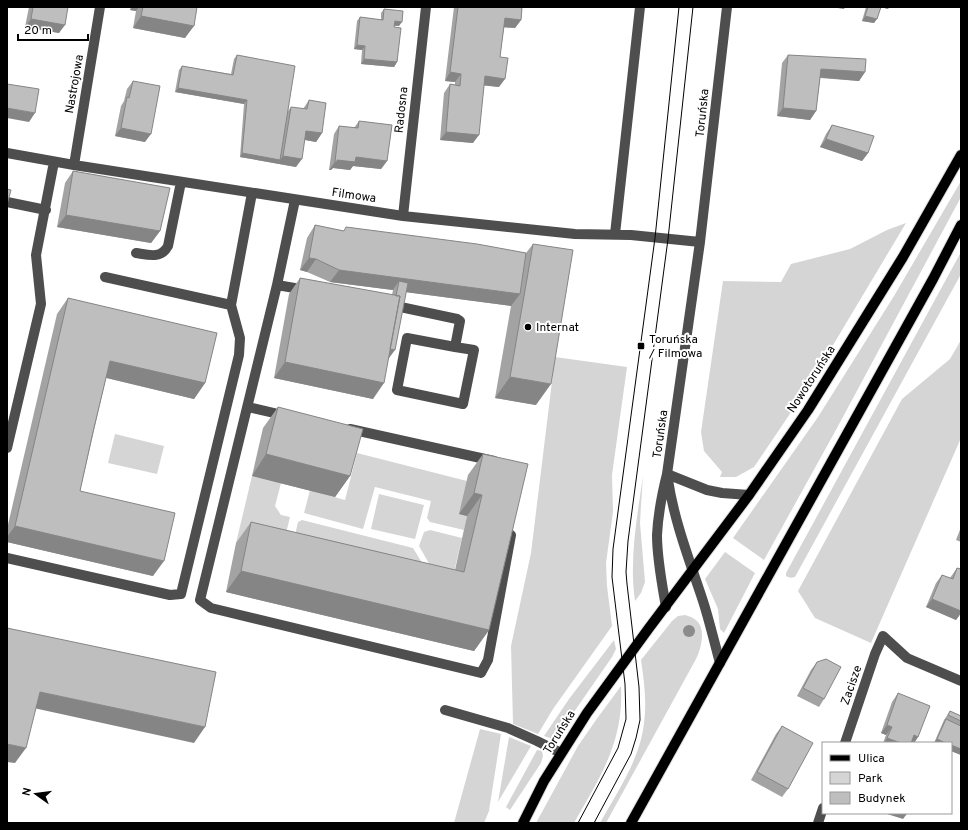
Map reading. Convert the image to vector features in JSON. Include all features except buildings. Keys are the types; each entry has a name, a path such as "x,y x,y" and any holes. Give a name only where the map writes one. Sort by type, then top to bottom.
{"main road":[{"name":"Nowotoruńska","path":"666,607 749,495 808,410 903,257 961,155"},
{"path":"631,823 757,598 933,279 961,225"},
{"name":"Toruńska","path":"523,823 544,781 587,713 666,607"}],"street":[{"name":"Nastrojowa","path":"74,165 100,7"},
{"name":"Radosna","path":"403,216 426,7"},
{"path":"615,234 640,7"},
{"name":"Toruńska","path":"666,607 657,536 660,504 667,474 700,242 727,7"},
{"name":"Filmowa","path":"7,153 54,162 403,216 574,234 615,234 700,242"},
{"path":"7,448 41,304 36,255 46,210 54,162"},
{"path":"136,253 158,255 165,251 168,246 181,182"},
{"path":"7,558 170,595 181,594 239,355 240,338 231,305 252,193"},
{"path":"295,200 277,285 200,600 210,608 481,673 488,660 513,523"},
{"path":"7,202 46,210"},
{"path":"105,277 231,305"},
{"path":"277,285 314,292"},
{"path":"380,303 458,319 460,321 455,347"},
{"path":"407,338 455,347 474,350 464,404 397,390 407,338"},
{"path":"248,407 294,417"},
{"path":"339,427 476,456 504,464"},
{"path":"667,474 707,490 722,493 749,495"},
{"path":"667,474 672,503 692,571 702,598 720,663"},
{"name":"Zacisze","path":"845,742 875,654 883,636 908,658 961,681"},
{"path":"444,710 508,728 561,753"},
{"path":"818,823 822,811"}],"green space":[{"path":"961,181 961,197 764,560 733,538 818,417 894,296"},
{"path":"906,223 808,387 754,467 736,477 720,477 722,472 704,451 701,432 723,281 781,282 791,264 850,249 887,230"},
{"path":"961,252 961,274 795,577 787,577 786,573"},
{"path":"961,340 961,438 871,643 815,618 798,591 902,399 950,359"},
{"path":"555,357 627,367 612,475 613,512 606,563 612,626 553,709 538,734 513,724 511,646 531,553"},
{"path":"115,434 164,446 157,474 108,463"},
{"path":"357,453 467,481 467,516 464,530 430,522 427,518 431,501 375,487 363,529 304,513 310,490 345,500"},
{"path":"252,476 281,483 275,506 281,515 290,517 281,554 236,543"},
{"path":"643,476 640,523 645,582 641,593 635,601 633,585 633,554"},
{"path":"379,494 424,505 415,539 371,529"},
{"path":"302,520 413,548 429,574 295,535 298,522"},
{"path":"430,530 462,538 449,593 435,574 419,546 424,532"},
{"path":"725,552 755,573 724,633 720,629 718,609 705,579"},
{"path":"685,615 696,620 700,625 702,640 698,655 606,823 600,823 633,763 642,737 645,715 645,699 641,660 672,621 678,616"},
{"path":"614,640 616,649 612,657 556,738 544,736 569,699"},
{"path":"621,686 619,725 614,742 601,774 574,823 536,823 578,746"},
{"path":"480,729 501,734 489,811 484,823 454,823"},
{"path":"509,737 531,746 498,802"},
{"path":"537,750 542,751 543,756 541,763 510,810 506,807"}],"tram line":[{"path":"578,823 618,748 626,719 625,684 612,577 613,549 655,238 679,7"},
{"path":"594,823 631,754 640,720 639,687 626,572 628,541 668,239 693,7"}],"place":[{"name":"Internat","path":"528,327"},
{"name":"Toruńska / Filmowa","path":"641,346"}]}
